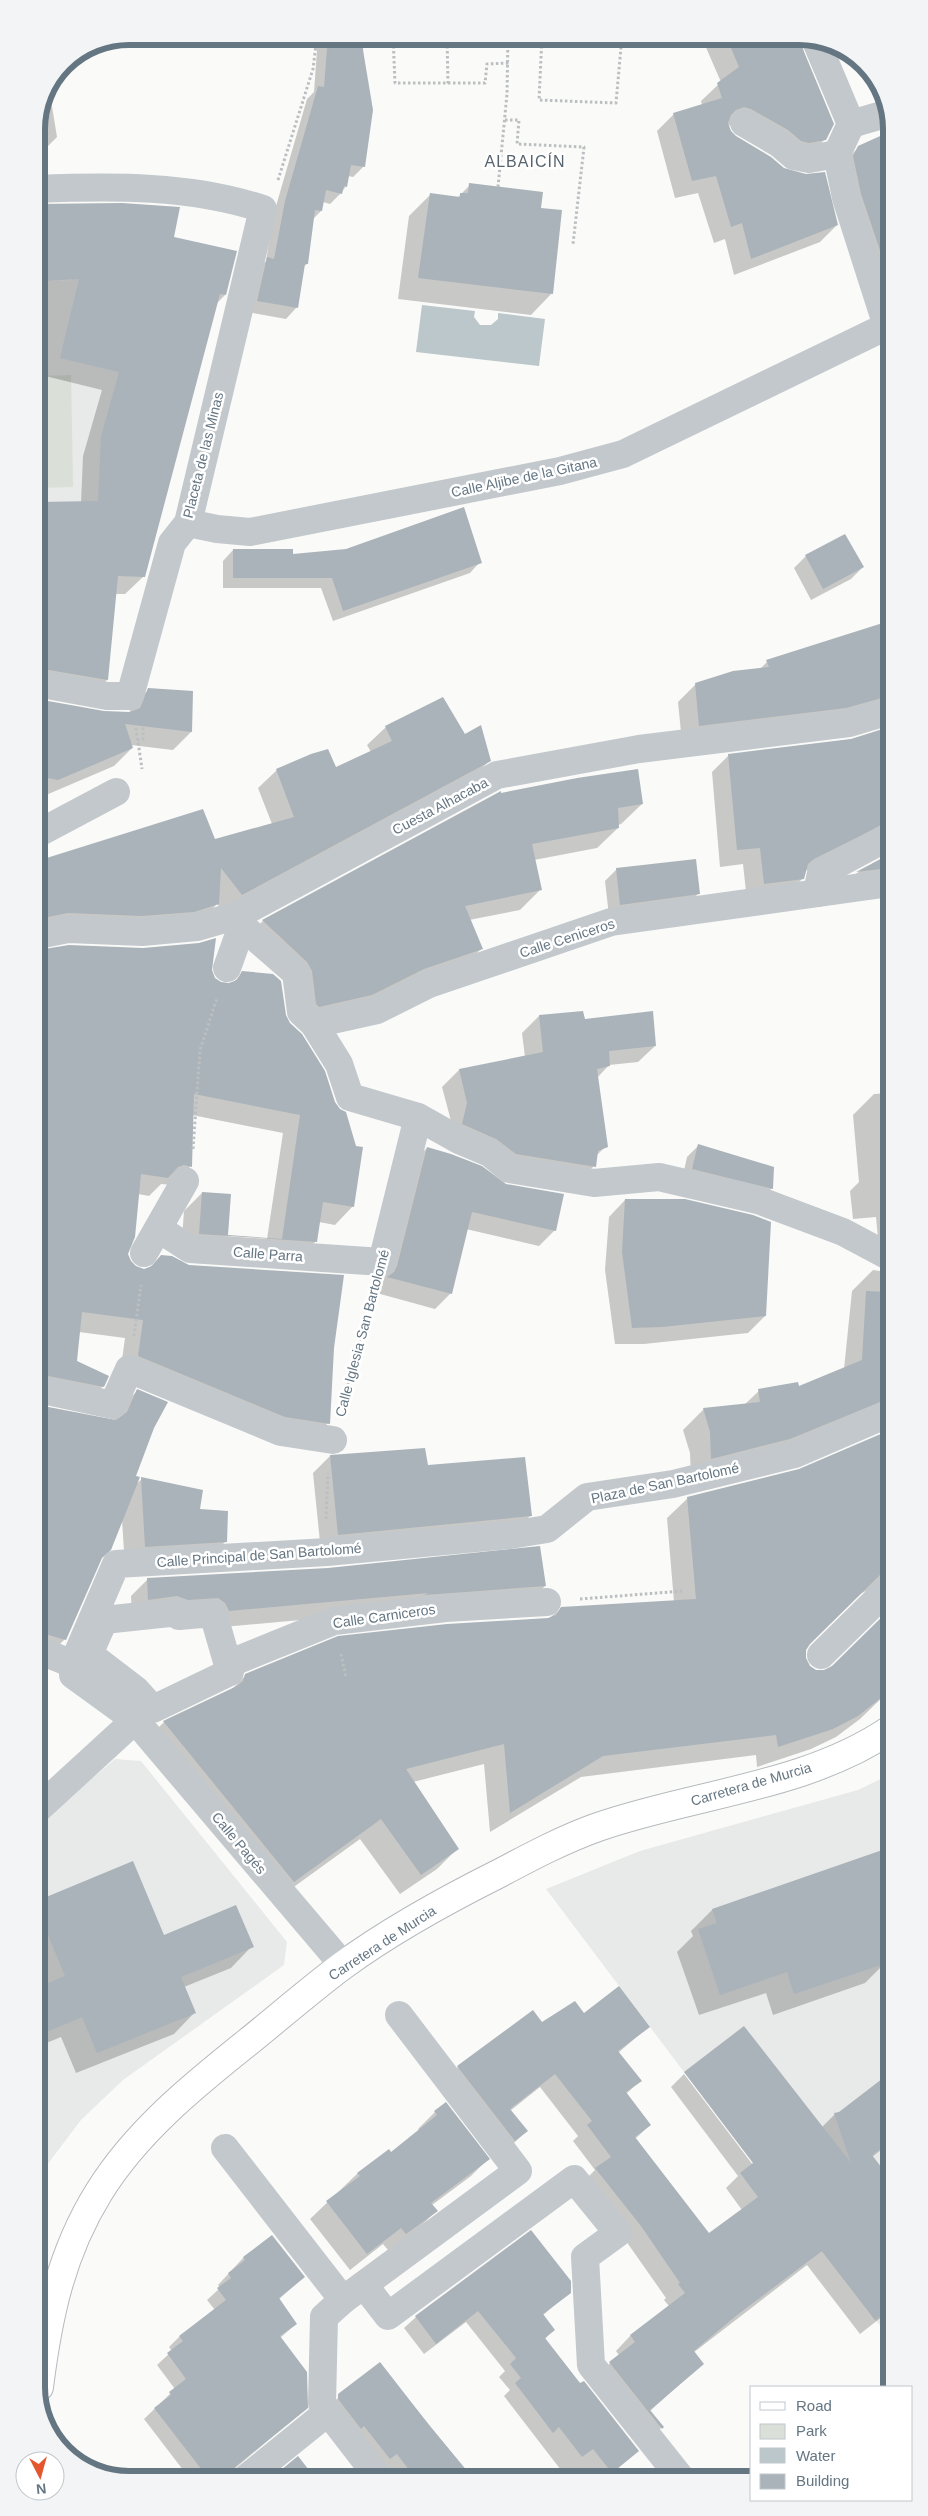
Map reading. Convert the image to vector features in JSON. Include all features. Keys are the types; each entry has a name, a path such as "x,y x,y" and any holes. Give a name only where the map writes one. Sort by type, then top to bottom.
{"main road":[{"name":"Carretera de Murcia","path":"45,2342 66,2258 100,2190 155,2123 215,2069 343,1965 466,1890 552,1846 600,1827 795,1773 845,1754 883,1733"}],"street":[{"path":"744,123 780,144 794,156 809,159 837,154 851,124 819,48"},
{"path":"851,124 881,115"},
{"name":"Calle Aljibe de la Gitana","path":"837,154 856,233 883,314"},
{"path":"45,189 127,187 232,199 263,209"},
{"name":"Placeta de las Minas","path":"45,684 107,696 130,696 172,543 188,523 263,209"},
{"name":"Calle Aljibe de la Gitana","path":"188,523 217,529 250,532 560,471 623,454 883,328"},
{"name":"Cuesta Alhacaba","path":"45,934 68,929 142,932 197,927 240,920 496,775 639,749 849,723 883,713"},
{"path":"45,830 116,792"},
{"path":"817,893 821,873 883,840"},
{"name":"Calle Ceniceros","path":"314,1024 377,1010 428,984 611,922 883,884"},
{"path":"227,968 240,920 296,973 301,1012 314,1024 340,1064 350,1098 418,1117 459,1140 490,1153 509,1169 594,1183 659,1177 758,1200 844,1232 883,1253"},
{"name":"Calle Iglesia San Bartolomé","path":"382,1262 418,1117"},
{"path":"144,1254 185,1181"},
{"name":"Calle Parra","path":"159,1229 190,1249 382,1262"},
{"path":"45,1391 113,1405 128,1369 281,1432 332,1440"},
{"name":"Plaza de San Bartolomé","path":"510,1536 547,1529 587,1498 673,1484 798,1453 883,1415"},
{"name":"Calle Principal de San Bartolomé","path":"73,1664 116,1564 327,1552 510,1536"},
{"path":"822,1655 883,1594"},
{"name":"Calle Carniceros","path":"228,1664 334,1621 446,1608 547,1602"},
{"path":"179,1612 179,1616 213,1613 228,1664 230,1672 153,1709 136,1690 88,1654 104,1620 179,1612"},
{"path":"45,1653 73,1664 86,1661 134,1698 135,1720 45,1802"},
{"name":"Calle Pagés","path":"135,1720 343,1965"},
{"path":"374,2471 322,2404 324,2317 518,2171 399,2015"},
{"path":"226,2148 354,2293 388,2316 574,2179 618,2233 585,2257 591,2365 675,2471"},
{"path":"256,2471 328,2412"}],"path":[{"path":"263,209 272,200 275,191 313,69 316,45"},
{"path":"393,45 395,83 485,83 487,64 509,63"},
{"path":"447,45 448,84"},
{"path":"498,187 505,120 508,45"},
{"path":"541,45 539,100 616,103 621,45"},
{"path":"505,120 519,120 517,144 584,147 573,244"},
{"path":"137,740 143,740"},
{"path":"185,1181 196,1141 200,1050 227,968"},
{"path":"128,1369 137,1322 144,1254"},
{"name":"Calle Iglesia San Bartolomé","path":"327,1552 326,1488 332,1440 371,1309 382,1262"},
{"path":"574,1599 683,1591"}],"shaded area":[{"path":"45,246 47,281 71,280 71,258 153,259 96,562 45,563"},
{"path":"115,1759 141,1761 287,1942 284,1965 123,2080 81,2120 45,2168 45,1818"},
{"path":"883,1778 883,2328 733,2137 546,1889 640,1851 858,1790"}],"green space":[{"path":"71,375 73,487 45,488 45,376"}],"water":[{"path":"422,305 475,311 474,317 480,325 491,325 498,319 498,313 545,319 539,366 416,352"}],"building":[{"path":"327,45 363,45 373,110 365,167 351,165 347,187 344,186 342,194 326,190 322,211 315,210 308,264 305,264 298,308 257,301 267,257 274,259 285,201 318,86 324,87"},
{"path":"730,45 802,45 834,124 826,140 809,143 801,141 788,130 751,109 744,107 736,110 731,115 728,123 731,131 736,136 771,157 784,168 806,174 825,172 838,225 751,259 742,223 731,227 716,176 692,181 673,113 722,98 717,83 739,67"},
{"path":"883,135 883,259 861,194 853,156 858,146"},
{"path":"469,183 543,192 541,208 562,210 553,294 418,278 430,193 460,197 460,193 468,193"},
{"path":"122,203 180,207 174,237 237,251 226,295 220,294 145,577 118,576 108,680 45,669 45,502 98,501 101,437 119,372 60,358 79,279 47,281 45,204"},
{"path":"464,507 482,563 343,611 332,578 233,578 233,549 293,549 293,554 346,549"},
{"path":"845,534 864,567 823,589 805,555"},
{"path":"883,623 883,698 846,708 699,726 695,683 733,671 769,667 766,660"},
{"path":"148,688 193,691 192,732 125,724 133,748 58,780 45,778 45,700 104,711 130,712 140,708"},
{"path":"443,697 465,734 481,725 491,761 242,895 221,868 219,904 194,912 142,916 68,913 45,918 45,858 203,809 215,839 294,817 276,769 328,749 336,767 392,741 385,726"},
{"path":"883,729 883,824 814,859 808,864 804,879 764,884 760,848 737,850 728,754 851,739"},
{"path":"638,769 643,804 618,808 619,828 532,844 542,890 465,906 483,949 424,969 372,995 319,1007 316,1004 312,971 307,962 262,920 501,791 501,793 577,778"},
{"path":"883,858 883,869 856,872"},
{"path":"696,859 700,894 620,905 616,868"},
{"path":"216,938 212,970 215,978 221,982 229,983 237,980 242,971 273,974 281,981 286,1015 290,1023 302,1034 325,1071 335,1102 340,1109 346,1112 356,1146 363,1147 354,1207 323,1202 317,1242 199,1234 202,1192 231,1194 228,1235 282,1239 300,1115 194,1094 192,1167 184,1165 178,1167 168,1178 141,1174 135,1237 128,1254 136,1266 144,1269 152,1266 161,1255 172,1256 189,1265 344,1275 334,1348 330,1424 285,1417 138,1356 143,1320 82,1312 77,1361 109,1376 104,1387 45,1375 45,949 69,945 143,948 199,943"},
{"path":"583,1011 585,1019 653,1011 656,1046 609,1051 610,1066 597,1069 608,1147 598,1151 596,1167 516,1154 496,1139 462,1124 467,1103 459,1069 543,1052 539,1015"},
{"path":"698,1144 774,1167 773,1189 692,1169"},
{"path":"427,1147 482,1166 506,1184 564,1194 556,1231 472,1212 452,1294 387,1277 394,1272 397,1266"},
{"path":"625,1199 685,1199 753,1215 771,1222 766,1316 662,1327 632,1328 622,1252"},
{"path":"866,1291 883,1292 883,1401 790,1439 711,1459 710,1432 703,1408 760,1402 758,1389 798,1382 799,1386 862,1360"},
{"path":"137,1389 168,1402 154,1428 136,1476 140,1477 111,1550 102,1558 66,1640 45,1634 45,1406 116,1420 127,1412"},
{"path":"883,1433 883,1574 810,1644 806,1650 806,1658 810,1666 816,1670 824,1670 832,1666 883,1616 883,1696 858,1716 833,1729 778,1747 776,1735 603,1756 510,1813 504,1744 406,1769 459,1849 421,1875 381,1819 294,1882 163,1721 237,1686 243,1681 245,1674 338,1636 447,1624 548,1618 556,1615 561,1607 696,1599 687,1497 799,1469"},
{"path":"425,1448 428,1465 525,1457 532,1516 338,1535 330,1455"},
{"path":"141,1477 203,1490 200,1509 228,1511 227,1542 145,1547"},
{"path":"540,1546 546,1586 424,1595 428,1593 229,1611 225,1603 218,1598 188,1600 177,1596 148,1600 147,1578 328,1568"},
{"path":"883,1850 883,1940 880,1941 883,1950 883,1964 794,1994 787,1972 720,1995 698,1929 717,1923 712,1909"},
{"path":"133,1861 164,1935 236,1905 254,1947 181,1977 196,2013 97,2053 82,2017 45,2032 45,1984 65,1976 45,1928 45,1898"},
{"path":"619,1986 650,2027 618,2051 642,2081 626,2092 651,2125 635,2137 709,2233 758,2197 740,2173 753,2163 684,2072 744,2026 851,2163 834,2113 839,2112 883,2078 883,2146 872,2155 883,2169 883,2314 875,2320 822,2251 737,2315 694,2351 704,2364 650,2410 664,2427 662,2429 609,2362 635,2342 630,2335 685,2293 641,2226 595,2168 611,2157 587,2125 592,2121 555,2074 510,2109 528,2131 515,2141 457,2066 533,2010 542,2022 575,2001 584,2013"},
{"path":"446,2102 490,2159 431,2203 438,2211 406,2234 401,2228 367,2254 326,2201 360,2176 357,2173 389,2149 391,2152 437,2115 434,2111"},
{"path":"531,2230 571,2281 571,2293 543,2314 555,2330 545,2338 580,2383 584,2381 639,2451 614,2471 610,2471 593,2449 582,2457 559,2427 553,2433 515,2383 521,2378 510,2364 516,2358 478,2311 436,2344 415,2316"},
{"path":"272,2235 305,2277 279,2298 297,2324 280,2336 307,2372 308,2408 235,2467 233,2471 203,2471 154,2408 171,2395 169,2392 186,2379 167,2353 183,2341 179,2336 226,2300 217,2288 231,2278 228,2273 245,2260 243,2257"},
{"path":"380,2362 467,2471 410,2471 397,2454 390,2459 364,2426 361,2429 338,2399 338,2394"},
{"path":"298,2456 310,2471 280,2471"}],"district":[{"name":"ALBAICÍN","path":"525,161"}]}
